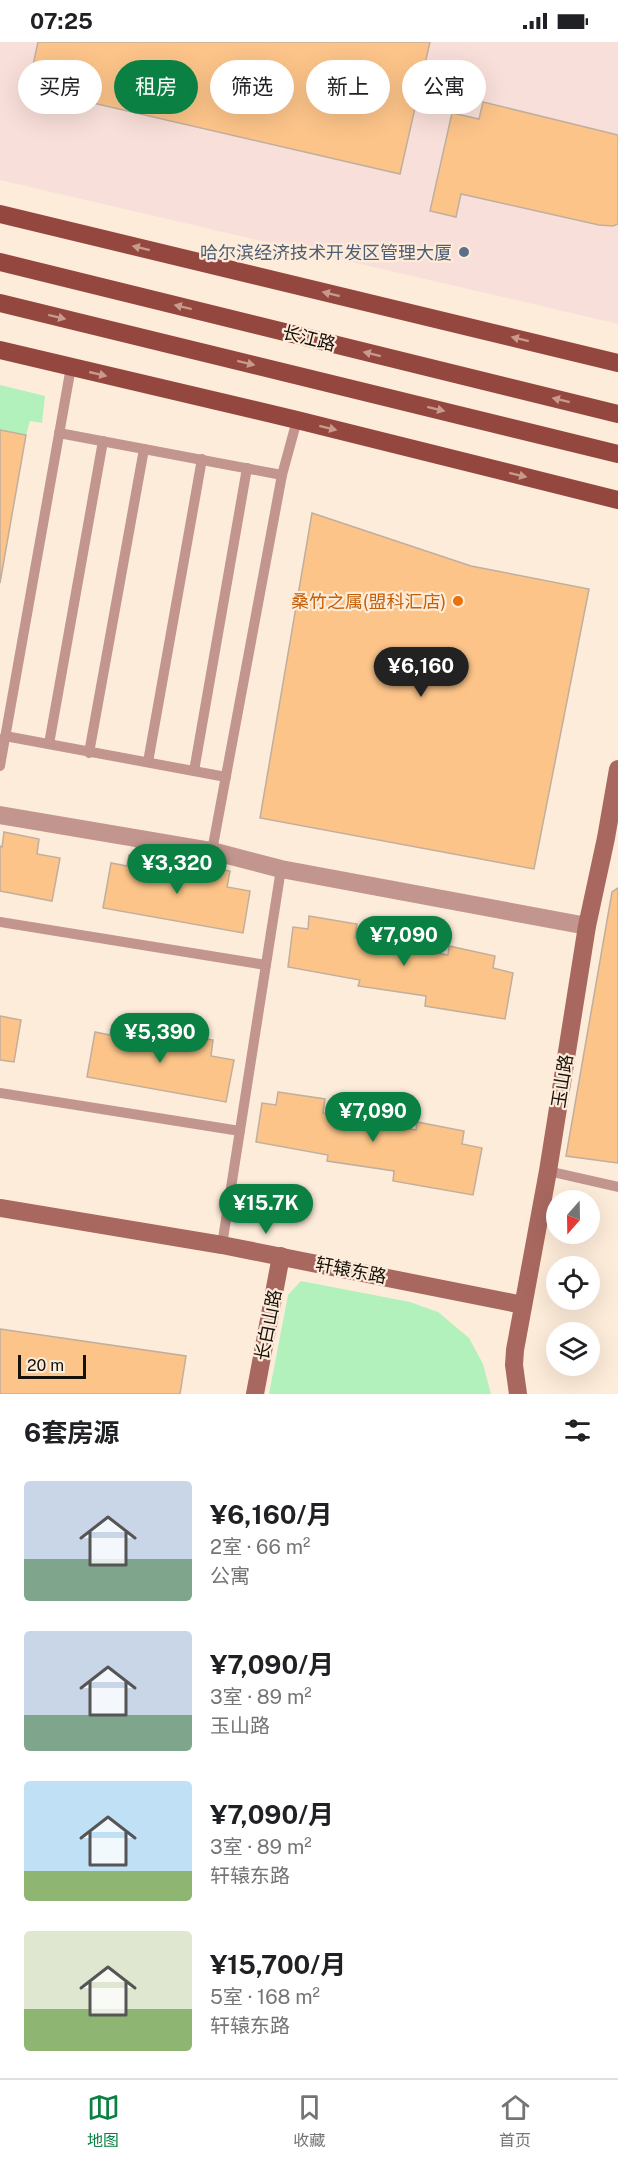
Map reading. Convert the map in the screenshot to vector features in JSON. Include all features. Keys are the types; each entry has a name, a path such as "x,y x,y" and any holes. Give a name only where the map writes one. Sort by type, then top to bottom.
{"main road":[{"path":"0,214 618,363"},
{"name":"长江路","path":"0,262 618,414"},
{"path":"0,303 618,454"},
{"path":"0,350 297,420 618,500"}],"street":[{"name":"玉山路","path":"519,1394 514,1365 515,1350 548,1171 587,926 612,839 618,769"},
{"path":"0,815 212,851 281,869 587,926"},
{"name":"轩辕东路","path":"0,1208 222,1245 523,1305"},
{"name":"长白山路","path":"255,1394 281,1256"}],"lane":[{"path":"0,766 70,368"},
{"path":"212,851 282,475 297,420"},
{"path":"59,433 282,475"},
{"path":"49,744 103,441"},
{"path":"89,753 144,448"},
{"path":"148,762 202,459"},
{"path":"194,771 247,468"},
{"path":"5,736 226,777"},
{"path":"222,1245 281,869"},
{"path":"0,922 266,965"},
{"path":"0,1092 240,1131"},
{"path":"548,1171 618,1187"}],"shaded area":[{"name":"哈尔滨经济技术开发区管理大厦","path":"0,42 618,42 618,324 0,180"}],"green space":[{"path":"0,385 45,396 42,423 30,421 26,435 0,430"},
{"path":"301,1281 410,1302 438,1312 469,1338 483,1364 491,1394 269,1394 288,1295"}],"building":[{"path":"38,42 430,42 426,60 402,60 402,114 414,114 400,174 140,114 198,114 198,60 114,60 114,108 102,105 102,60 34,60"},
{"path":"486,103 618,135 618,224 599,225 461,194 456,217 430,211 452,114 479,119 480,114 486,114"},
{"path":"0,430 26,435 0,583"},
{"path":"312,513 471,566 589,589 534,869 260,818"},
{"path":"4,832 39,839 37,854 60,858 52,901 0,891 0,846 2,847"},
{"path":"129,855 170,863 168,875 192,879 195,865 230,871 227,887 250,891 243,933 103,908 111,863 127,866"},
{"path":"618,888 618,1163 566,1156 612,892"},
{"path":"309,916 357,924 355,938 376,942 376,932 430,939 427,951 448,955 449,946 495,956 493,968 513,973 505,1019 425,1006 426,996 358,986 360,980 288,967 293,927 308,929"},
{"path":"0,1016 21,1020 14,1062 0,1060"},
{"path":"112,1025 154,1032 151,1044 176,1048 178,1034 213,1040 211,1056 234,1060 226,1102 87,1077 95,1032 110,1035"},
{"path":"278,1092 325,1099 323,1113 344,1117 344,1107 398,1115 395,1126 416,1130 417,1122 464,1131 462,1144 482,1148 473,1195 393,1181 394,1171 327,1161 328,1155 256,1142 262,1103 276,1105"},
{"path":"0,1329 186,1356 180,1394 0,1394"}],"place":[{"name":"哈尔滨经济技术开发区管理大厦","path":"464,252"},
{"name":"桑竹之属(盟科汇店)","path":"458,601"}]}
